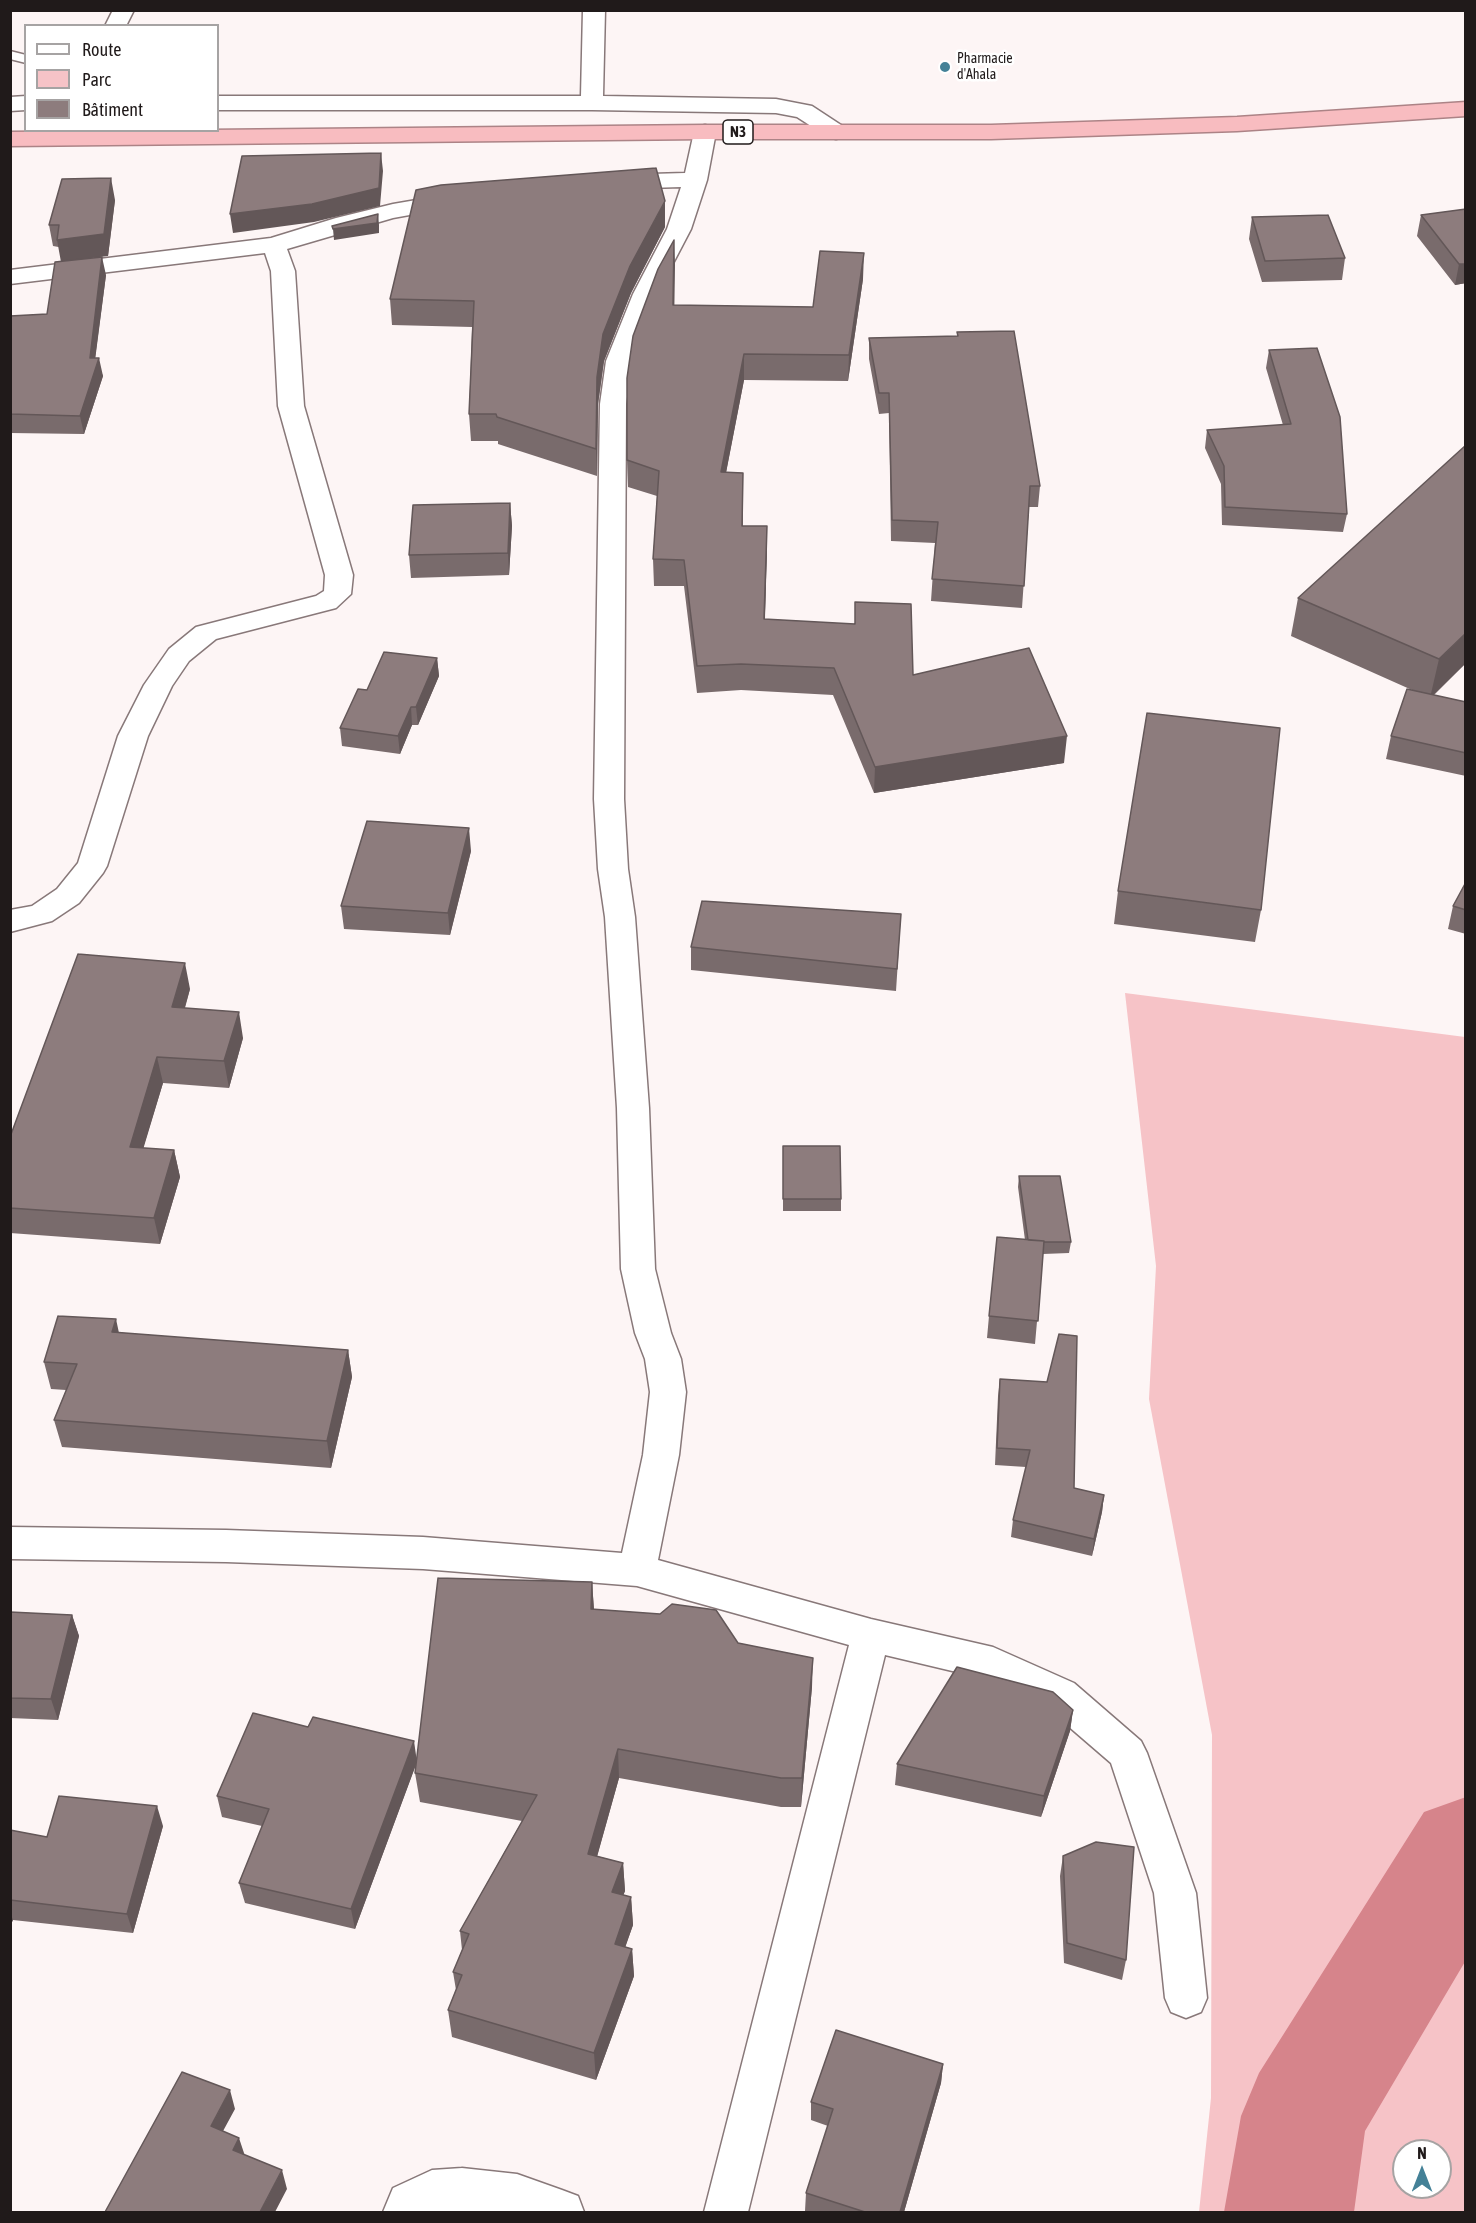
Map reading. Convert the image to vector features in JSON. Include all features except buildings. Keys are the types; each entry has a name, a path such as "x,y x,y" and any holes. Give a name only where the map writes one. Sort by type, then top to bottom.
{"highway":[{"name":"N3","path":"10,139 705,132 991,132 1237,124 1466,109"}],"street":[{"path":"116,24 124,10"},
{"path":"592,103 594,10"},
{"path":"219,103 592,103 776,106 804,111 837,132"},
{"path":"637,1570 661,1455 668,1392 663,1359 653,1333 638,1269 633,1108 620,917 613,869 609,799 613,404 619,361 645,294 679,229 695,180 705,132"},
{"path":"596,184 695,180"},
{"path":"10,277 274,245 344,223 393,211 478,197"},
{"path":"10,921 41,915 68,896 92,866 133,736 158,685 179,655 206,633 326,602 337,594 339,575 291,406 283,271 274,245"},
{"path":"10,1543 226,1546 423,1553 637,1570 871,1635 993,1664 1060,1695 1127,1753 1175,1893 1186,1998"},
{"path":"726,2212 871,1635"},
{"path":"405,2212 409,2204 432,2192 462,2190 517,2196 562,2212"}],"green space":[{"path":"1125,993 1465,1037 1465,2212 1199,2212 1211,2098 1212,1735 1149,1399 1156,1266"}],"waterway":[{"path":"1289,2212 1304,2116 1466,1850"}],"place":[{"name":"Pharmacie d'Ahala","path":"945,67"}]}
